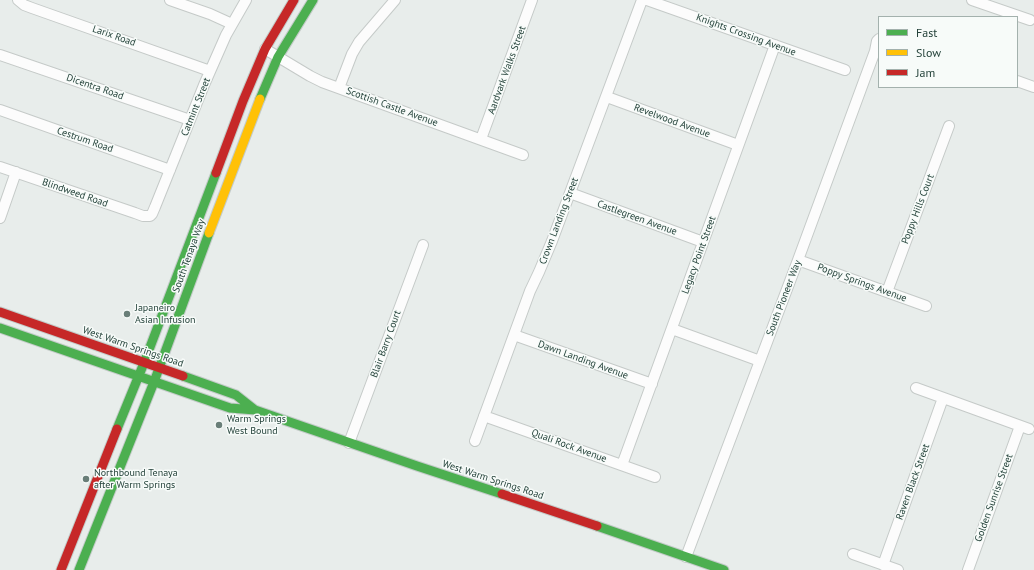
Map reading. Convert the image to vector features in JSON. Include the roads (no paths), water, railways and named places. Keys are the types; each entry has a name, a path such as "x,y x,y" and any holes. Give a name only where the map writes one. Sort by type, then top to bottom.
{"street":[{"name":"Larix Road","path":"18,0 24,5 32,8 210,70"},
{"path":"170,0 210,14 232,24"},
{"name":"Catmint Street","path":"150,216 210,70 226,35 246,0"},
{"name":"South Tenaya Way","path":"61,570 144,363 243,101 265,50 294,0"},
{"name":"South Tenaya Way","path":"80,570 154,382 256,107 278,57 306,9 313,0"},
{"path":"339,88 352,54 359,42 395,0"},
{"name":"Aardvark Walks Street","path":"481,139 532,0"},
{"name":"Crown Landing Street","path":"474,441 530,290 552,241 607,97 642,0"},
{"name":"Knights Crossing Avenue","path":"647,0 845,70"},
{"path":"978,1 1030,20"},
{"name":"South Pioneer Way","path":"686,557 798,260 878,40"},
{"name":"Legacy Point Street","path":"622,465 774,45"},
{"name":"Scottish Castle Avenue","path":"265,50 310,76 339,88 523,155"},
{"name":"Dicentra Road","path":"0,55 190,120"},
{"path":"1018,81 1034,87"},
{"name":"Revelwood Avenue","path":"607,97 738,145"},
{"name":"Cestrum Road","path":"0,110 170,170"},
{"name":"Poppy Hills Court","path":"887,292 949,126"},
{"name":"Blindweed Road","path":"0,167 143,216 150,216"},
{"path":"0,218 16,172"},
{"name":"Castlegreen Avenue","path":"570,193 703,242"},
{"name":"Blair Barry Court","path":"349,443 422,245"},
{"name":"Poppy Springs Avenue","path":"798,260 926,306"},
{"name":"West Warm Springs Road","path":"0,312 236,395 255,410"},
{"name":"West Warm Springs Road","path":"0,328 230,408 255,410 724,570"},
{"path":"672,329 760,361"},
{"name":"Dawn Landing Avenue","path":"514,335 652,384"},
{"path":"916,388 943,398"},
{"name":"Golden Sunrise Street","path":"943,398 1025,428 968,570"},
{"name":"Raven Black Street","path":"883,565 943,398"},
{"name":"Quali Rock Avenue","path":"484,416 655,477"},
{"path":"853,554 898,570"}],"place":[{"name":"Japaneiro Asian Infusion","path":"127,314"},
{"name":"Warm Springs West Bound","path":"219,425"},
{"name":"Northbound Tenaya after Warm Springs","path":"86,479"}]}
